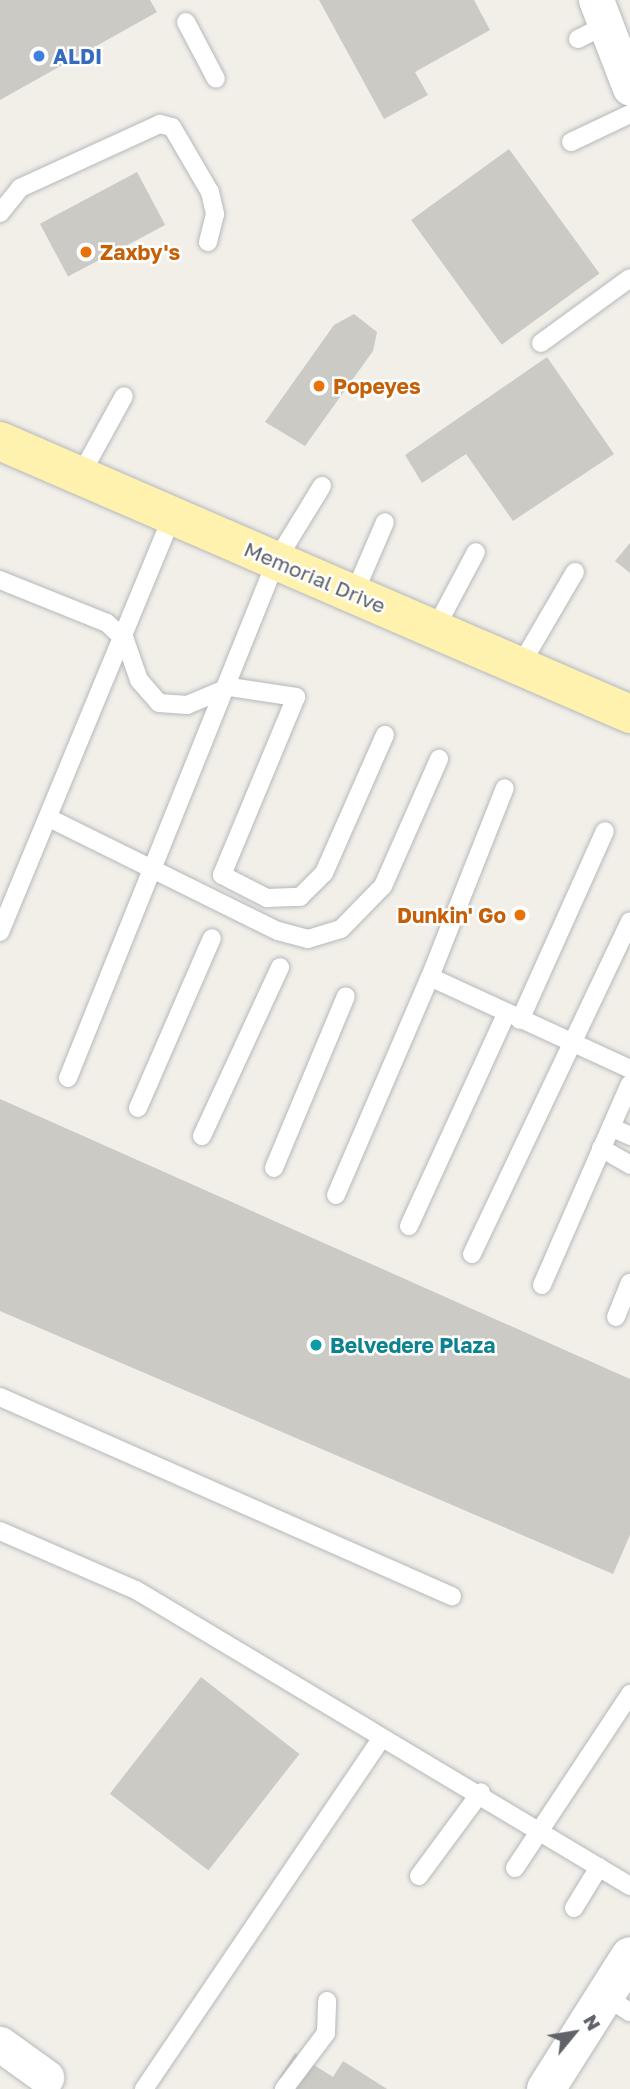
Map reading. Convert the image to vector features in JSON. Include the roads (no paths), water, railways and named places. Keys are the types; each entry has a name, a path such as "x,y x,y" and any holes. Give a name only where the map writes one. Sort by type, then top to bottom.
{"main road":[{"name":"Memorial Drive","path":"6,438 80,476 630,713"},
{"path":"547,2089 617,2004 630,1955"}],"street":[{"path":"593,21 630,88"},
{"path":"0,2044 46,2077"}],"lane":[{"path":"187,22 216,79"},
{"path":"571,142 630,114"},
{"path":"0,213 20,188 160,124 172,127 210,192 215,214 208,242"},
{"path":"541,343 630,278"},
{"path":"80,476 124,396"},
{"path":"68,1078 230,687 276,561 322,486"},
{"path":"0,932 125,640 172,516"},
{"path":"354,594 385,522"},
{"path":"435,629 476,552"},
{"path":"520,666 575,572"},
{"path":"0,580 107,623 125,640 139,680 159,703 187,705 230,687 296,697 214,895"},
{"path":"222,875 267,898 287,901 311,888 332,860 384,735"},
{"path":"49,818 156,866 278,931 308,939 341,929 383,886 439,759"},
{"path":"337,1195 430,977 505,788"},
{"path":"409,1226 605,831"},
{"path":"472,1254 576,1045 630,922"},
{"path":"138,1108 212,938"},
{"path":"202,1136 279,967"},
{"path":"430,977 630,1069"},
{"path":"274,1168 346,996"},
{"path":"542,1284 630,1083"},
{"path":"611,1127 630,1136"},
{"path":"601,1148 630,1165"},
{"path":"616,1317 630,1283"},
{"path":"0,1397 452,1597"},
{"path":"0,1531 136,1590 381,1739 481,1792 630,1886"},
{"path":"515,1868 630,1694"},
{"path":"144,2089 381,1739"},
{"path":"419,1876 481,1792"},
{"path":"574,1908 599,1867"},
{"path":"284,2089 327,2033 327,2001"}],"place":[{"name":"ALDI","path":"39,56"},
{"name":"Zaxby's","path":"86,252"},
{"name":"Popeyes","path":"319,386"},
{"name":"Dunkin' Go","path":"520,915"},
{"name":"Belvedere Plaza","path":"316,1345"}]}
